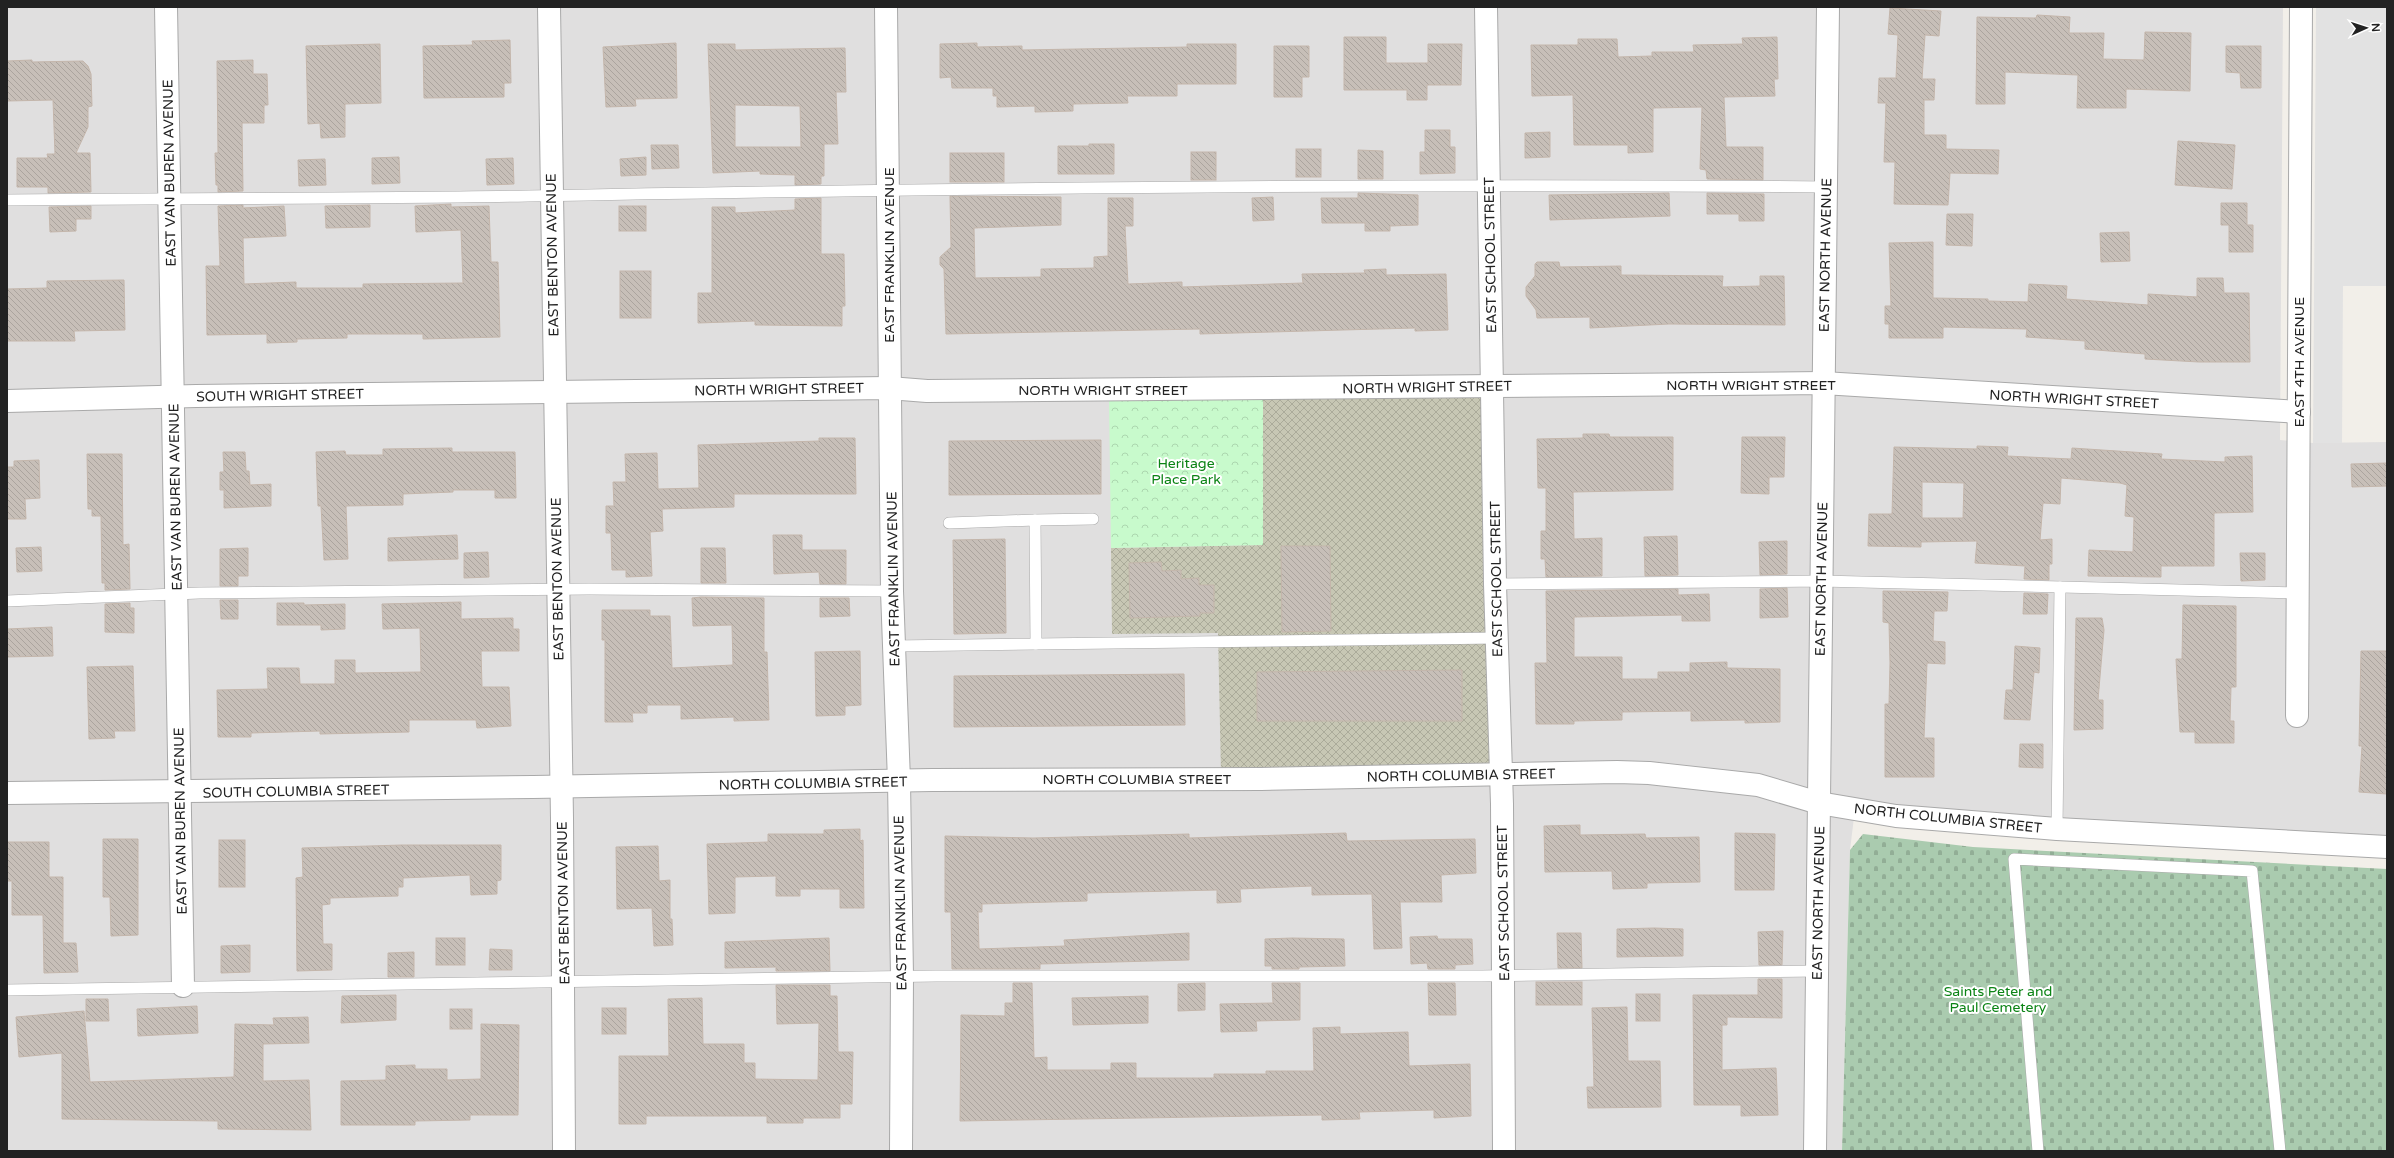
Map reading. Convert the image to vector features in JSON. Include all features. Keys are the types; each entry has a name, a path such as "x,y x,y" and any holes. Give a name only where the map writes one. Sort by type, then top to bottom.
{"street":[{"name":"EAST VAN BUREN AVENUE","path":"166,7 174,396 183,986"},
{"name":"EAST BENTON AVENUE","path":"549,7 564,981 564,1151"},
{"name":"EAST FRANKLIN AVENUE","path":"886,7 892,591 899,781 902,977 901,1151"},
{"name":"EAST SCHOOL STREET","path":"1486,7 1495,584 1501,774 1504,976 1504,1151"},
{"name":"EAST NORTH AVENUE","path":"1815,1151 1828,7"},
{"name":"EAST 4TH AVENUE","path":"2297,716 2300,7"},
{"name":"NORTH WRIGHT STREET","path":"554,392 889,388 927,391 1823,383 2299,412"},
{"name":"SOUTH WRIGHT STREET","path":"7,401 174,396 554,392"},
{"name":"NORTH COLUMBIA STREET","path":"561,787 899,781 1254,779 1501,774 1650,773 1758,784 1819,803 1896,816 2057,830 2387,847"},
{"name":"SOUTH COLUMBIA STREET","path":"7,793 561,787"}],"lane":[{"path":"7,200 170,198 190,200 888,189 1489,186 1826,187"},
{"path":"949,523 1093,519"},
{"path":"1035,520 1036,644"},
{"path":"1495,584 1821,581 2298,592"},
{"path":"2057,830 2060,587"},
{"path":"7,601 177,594 558,590 892,591"},
{"path":"894,646 1497,638"},
{"path":"2038,1151 2014,859 2252,871 2280,1151"},
{"path":"7,990 183,986 902,977 1504,976 1817,971"}],"shaded area":[{"path":"7,7 2283,7 2280,440 2313,443 2387,442 2387,839 2069,822 1856,801 1850,850 1842,1151 7,1151"},
{"path":"2316,7 2386,7 2387,286 2343,286 2342,443 2313,443"},
{"path":"1263,394 1486,396 1496,769 1221,773 1218,633 1112,634 1111,548 1263,545"}],"green space":[{"name":"Heritage Place Park","path":"1263,394 1263,545 1111,548 1109,396"},
{"name":"Saints Peter and Paul Cemetery","path":"1863,834 1973,847 2387,869 2387,1151 1842,1151 1850,850"}],"building":[{"path":"1890,8 1941,11 1939,36 1925,35 1922,79 1935,79 1934,100 1924,100 1924,135 1946,135 1946,149 1999,150 1998,174 1950,173 1948,205 1894,204 1895,162 1884,162 1886,103 1878,103 1879,78 1896,78 1898,35 1888,34"},
{"path":"2037,15 2070,17 2069,33 2104,33 2103,59 2144,60 2145,32 2191,33 2190,91 2126,89 2126,108 2077,108 2078,75 2005,72 2005,104 1976,104 1977,17 2036,18"},
{"path":"1344,37 1386,37 1386,63 1428,63 1428,44 1462,44 1461,85 1427,85 1427,100 1407,100 1407,90 1344,90"},
{"path":"1777,37 1778,79 1774,79 1775,96 1724,97 1726,147 1763,147 1763,180 1707,179 1706,170 1700,169 1702,107 1653,108 1653,152 1628,153 1628,145 1574,145 1573,95 1532,96 1531,45 1578,45 1578,39 1617,39 1618,57 1652,56 1652,52 1694,52 1693,45 1743,44 1742,38"},
{"path":"510,40 511,83 504,83 504,97 424,98 423,46 473,45 472,41"},
{"path":"676,43 677,98 635,99 636,106 606,107 603,47"},
{"path":"977,43 977,47 1022,46 1022,50 1187,47 1187,44 1236,44 1236,84 1177,84 1177,96 1127,96 1128,103 1073,104 1073,111 1035,112 1035,106 997,107 997,96 993,96 993,88 952,88 951,77 940,78 940,44"},
{"path":"380,44 381,103 345,104 345,137 321,138 320,123 308,124 306,46"},
{"path":"708,44 735,44 735,50 845,48 846,92 836,92 838,144 824,144 824,176 821,176 821,184 795,185 795,175 760,174 760,171 713,173","holes":["735,105 800,106 801,147 735,147"]},
{"path":"1274,46 1309,46 1309,77 1302,77 1302,97 1274,97"},
{"path":"2226,46 2261,46 2261,88 2241,88 2240,73 2226,72"},
{"path":"32,60 32,62 83,61 88,66 91,74 92,106 88,107 88,127 76,153 90,153 91,192 48,193 48,187 17,187 17,158 48,158 47,154 55,154 53,100 7,101 7,61"},
{"path":"253,60 253,74 267,74 268,105 264,105 264,123 242,123 243,191 218,192 218,185 216,185 215,153 218,153 217,61"},
{"path":"1425,130 1450,130 1450,147 1455,147 1455,173 1420,174 1420,152 1425,152"},
{"path":"1550,132 1550,157 1525,158 1525,133"},
{"path":"2178,141 2235,145 2232,189 2175,185"},
{"path":"1089,144 1114,144 1114,174 1058,174 1058,146 1089,146"},
{"path":"651,145 678,145 679,168 652,169"},
{"path":"1296,149 1321,149 1321,177 1296,177"},
{"path":"1358,150 1383,151 1383,179 1358,179"},
{"path":"1191,152 1216,152 1216,180 1191,180"},
{"path":"950,153 1004,153 1004,182 950,182"},
{"path":"399,157 400,183 372,184 372,158"},
{"path":"646,157 646,175 621,176 620,159"},
{"path":"513,158 514,184 487,185 486,159"},
{"path":"325,159 326,185 299,186 298,160"},
{"path":"1358,193 1418,195 1418,225 1390,226 1390,231 1365,231 1365,223 1322,223 1321,198 1358,198"},
{"path":"1669,193 1670,216 1550,220 1549,195"},
{"path":"1707,193 1764,194 1764,221 1739,221 1739,214 1707,214"},
{"path":"950,196 1061,197 1061,225 974,228 975,278 1041,277 1041,269 1094,268 1094,257 1108,256 1108,198 1133,198 1133,226 1125,226 1128,284 1182,282 1182,287 1303,283 1302,274 1365,273 1364,270 1386,269 1386,275 1446,274 1448,330 1415,331 1415,328 1200,334 1200,329 946,334 944,269 940,265 940,257 951,247"},
{"path":"1273,197 1274,220 1253,221 1252,198"},
{"path":"821,198 821,254 844,254 845,306 842,306 842,326 755,325 755,321 698,323 698,293 712,293 712,207 735,207 735,213 795,210 795,199"},
{"path":"2221,203 2247,203 2247,225 2253,225 2253,252 2229,252 2229,225 2221,225"},
{"path":"451,204 451,207 489,206 491,262 498,262 500,337 423,339 423,334 347,334 347,338 297,339 297,342 267,343 267,334 207,335 206,266 220,266 218,206 243,205 243,208 284,206 286,236 243,238 244,284 296,282 296,288 363,288 363,284 463,283 461,230 416,232 415,206"},
{"path":"370,205 370,227 326,228 325,206"},
{"path":"91,206 91,219 76,219 76,231 50,232 49,207"},
{"path":"619,206 646,206 646,231 619,231"},
{"path":"1947,214 1973,214 1972,246 1946,245"},
{"path":"2129,232 2130,261 2101,262 2100,233"},
{"path":"1933,242 1933,298 1988,299 1988,301 2028,302 2029,284 2067,286 2066,299 2148,305 2148,294 2197,297 2197,278 2223,278 2224,293 2249,293 2250,362 2199,362 2145,359 2145,354 2085,349 2085,341 2026,337 2027,329 1943,327 1943,338 1889,338 1889,324 1885,324 1885,306 1891,306 1889,243"},
{"path":"1537,262 1559,262 1560,267 1621,266 1621,275 1723,276 1722,287 1760,286 1760,276 1784,276 1785,325 1669,324 1590,328 1590,317 1537,318 1536,310 1526,296 1526,287 1535,276 1535,264"},
{"path":"620,271 651,271 651,318 620,318"},
{"path":"124,280 125,330 74,331 75,341 7,341 7,289 47,288 47,281"},
{"path":"1583,434 1609,434 1610,437 1673,437 1673,490 1573,492 1574,539 1602,538 1602,576 1546,577 1545,559 1541,559 1541,531 1546,531 1546,488 1538,488 1537,439 1583,438"},
{"path":"1742,437 1785,437 1784,477 1769,477 1769,494 1741,493"},
{"path":"819,438 855,438 856,494 734,494 734,507 662,509 663,531 650,532 652,576 626,577 626,570 612,570 611,533 606,533 606,506 614,506 613,482 626,482 625,454 657,453 658,489 699,488 698,445 819,441"},
{"path":"1101,440 1101,494 949,495 949,441"},
{"path":"1977,446 2008,447 2007,456 2071,459 2072,448 2162,454 2161,459 2225,462 2225,457 2252,456 2253,512 2214,513 2214,566 2161,566 2161,577 2088,576 2089,550 2133,552 2134,517 2125,516 2127,485 2120,483 2061,478 2060,504 2043,503 2040,540 2052,539 2052,564 2049,564 2049,580 2024,579 2025,566 1975,563 1977,541 1921,542 1921,547 1868,546 1869,514 1892,514 1894,447 1977,449","holes":["1922,482 1964,483 1963,518 1922,518"]},
{"path":"452,448 452,452 515,452 516,498 495,498 495,490 453,490 453,492 403,494 403,505 346,506 348,559 324,560 321,506 318,506 316,452 345,451 346,455 383,455 383,449"},
{"path":"223,452 245,452 246,471 249,471 250,485 271,484 271,506 224,508 224,490 220,490 220,472 224,472"},
{"path":"87,454 122,454 123,545 129,544 130,589 105,590 105,583 102,583 101,516 92,516 92,509 88,509"},
{"path":"39,460 40,498 25,499 26,519 7,519 7,467 14,467 14,461"},
{"path":"2387,463 2387,486 2352,487 2351,464"},
{"path":"457,535 458,559 388,561 388,538"},
{"path":"773,535 802,535 802,550 846,550 846,584 820,584 819,572 774,574"},
{"path":"1677,536 1678,575 1645,576 1644,537"},
{"path":"1005,539 1006,633 954,634 953,540"},
{"path":"1787,541 1787,574 1760,575 1759,542"},
{"path":"1281,546 1330,546 1331,631 1282,632"},
{"path":"41,547 42,571 17,572 16,548"},
{"path":"248,548 248,576 238,576 238,586 220,586 220,549"},
{"path":"701,548 725,548 726,583 701,583"},
{"path":"488,552 489,577 464,578 464,553"},
{"path":"2240,553 2265,553 2265,580 2241,581"},
{"path":"1161,562 1162,571 1181,570 1181,579 1199,578 1199,585 1214,585 1214,613 1200,613 1200,616 1130,618 1129,563"},
{"path":"1787,588 1788,617 1760,618 1760,589"},
{"path":"1678,589 1678,595 1709,594 1710,621 1682,621 1682,615 1574,617 1574,657 1622,657 1622,679 1658,679 1658,672 1690,672 1690,663 1727,662 1727,668 1780,669 1780,722 1745,723 1745,720 1691,721 1691,711 1622,712 1622,720 1574,721 1574,724 1536,724 1535,663 1547,663 1546,591"},
{"path":"1883,591 1948,592 1947,611 1934,611 1933,641 1945,642 1945,664 1927,663 1924,738 1934,738 1934,777 1885,777 1885,704 1889,704 1890,663 1889,623 1883,622"},
{"path":"2024,593 2048,594 2047,614 2023,614"},
{"path":"692,598 764,598 764,652 767,652 769,720 734,721 734,717 681,719 681,705 647,705 647,713 632,713 633,722 605,722 605,640 602,640 602,610 650,610 650,616 670,616 672,668 733,665 732,625 693,626"},
{"path":"820,598 849,598 850,616 820,617"},
{"path":"220,600 238,600 238,619 221,619"},
{"path":"461,602 461,619 513,618 513,629 519,629 519,651 481,651 482,687 509,687 511,726 477,728 476,720 409,720 409,732 320,734 320,731 251,733 251,737 218,737 217,690 268,689 267,668 299,668 300,684 335,684 335,660 355,660 355,673 421,672 420,628 383,629 382,604"},
{"path":"130,603 130,608 134,608 134,633 105,632 105,604"},
{"path":"277,603 304,603 304,605 345,604 345,629 321,630 321,625 277,625"},
{"path":"2183,605 2236,606 2236,687 2231,687 2230,721 2234,721 2234,743 2195,743 2195,732 2180,732 2176,659 2182,659"},
{"path":"2076,618 2102,618 2104,630 2098,700 2103,700 2103,729 2074,730"},
{"path":"52,627 53,656 7,657 7,629"},
{"path":"2015,646 2040,648 2039,673 2034,672 2030,720 2004,719 2006,690 2013,690"},
{"path":"860,651 861,705 845,706 845,715 816,716 815,652"},
{"path":"2361,651 2387,651 2387,794 2359,792 2362,746 2359,746"},
{"path":"133,666 135,731 114,731 115,738 89,739 87,667"},
{"path":"1462,670 1462,721 1257,721 1257,672"},
{"path":"1184,674 1185,725 954,727 954,676"},
{"path":"2020,744 2043,744 2043,768 2019,767"},
{"path":"1580,825 1580,835 1645,834 1646,838 1699,837 1700,882 1647,883 1647,888 1613,889 1612,871 1545,872 1544,826"},
{"path":"860,829 860,841 863,840 864,908 840,908 840,889 800,889 800,896 776,896 776,876 735,877 735,913 709,914 707,844 768,842 768,834 824,834 824,830"},
{"path":"1346,833 1347,841 1475,839 1476,873 1441,875 1442,902 1400,902 1402,948 1374,949 1372,894 1312,895 1312,886 1240,889 1241,902 1217,903 1217,890 1087,893 1087,901 982,904 982,912 978,912 979,949 1065,946 1064,940 1189,933 1189,960 1040,964 1040,969 952,969 951,912 945,912 945,836 1033,838 1189,834 1189,838"},
{"path":"1735,833 1775,834 1774,890 1735,890"},
{"path":"103,839 138,839 138,935 111,936 110,897 103,897"},
{"path":"219,840 245,840 245,887 219,887"},
{"path":"7,842 49,842 49,877 63,877 63,943 76,943 78,972 44,973 43,915 12,915 12,881 7,881"},
{"path":"402,845 501,845 501,880 497,881 497,894 471,895 470,875 403,878 403,887 398,887 398,896 330,898 330,904 322,905 323,944 332,944 332,970 297,971 296,878 303,877 302,848"},
{"path":"658,846 659,881 670,880 670,919 672,919 673,945 654,946 652,908 617,909 616,847"},
{"path":"1617,929 1683,929 1683,956 1617,957"},
{"path":"1783,931 1782,965 1759,965 1758,932"},
{"path":"1557,933 1581,933 1582,968 1558,968"},
{"path":"1437,936 1438,939 1472,939 1473,964 1455,965 1455,969 1428,969 1427,963 1411,964 1410,937"},
{"path":"436,938 465,938 465,965 436,965"},
{"path":"829,938 830,971 776,971 776,967 725,968 725,942"},
{"path":"1265,939 1344,939 1345,966 1272,969 1272,966 1265,966"},
{"path":"250,945 250,972 221,973 221,946"},
{"path":"490,949 512,950 512,970 489,970"},
{"path":"414,952 414,977 388,977 388,953"},
{"path":"1758,979 1782,979 1782,1018 1727,1017 1727,1025 1722,1025 1722,1070 1776,1068 1778,1115 1741,1116 1741,1105 1694,1105 1693,995 1758,995"},
{"path":"1536,982 1582,982 1582,1005 1536,1005"},
{"path":"1013,983 1032,983 1034,1058 1047,1057 1047,1070 1111,1070 1111,1063 1136,1063 1136,1078 1214,1078 1214,1074 1266,1074 1266,1071 1314,1071 1313,1028 1340,1027 1340,1034 1408,1032 1409,1066 1470,1064 1471,1116 1434,1118 1434,1110 1359,1112 1360,1119 1322,1120 1322,1115 960,1121 961,1015 1005,1016 1005,1003 1013,1003"},
{"path":"1205,983 1205,1010 1178,1011 1178,984"},
{"path":"1272,983 1300,983 1300,1020 1256,1021 1257,1031 1221,1032 1220,1004 1273,1003"},
{"path":"1428,983 1455,983 1456,1015 1429,1015"},
{"path":"776,985 830,985 830,996 837,996 838,1052 853,1052 852,1104 840,1104 840,1118 803,1118 803,1123 767,1123 767,1116 646,1116 646,1124 619,1124 619,1056 669,1056 668,999 702,998 703,1044 744,1044 744,1063 755,1063 755,1079 818,1080 819,1023 777,1024"},
{"path":"1636,994 1660,994 1660,1021 1636,1021"},
{"path":"396,995 396,1020 341,1023 342,996"},
{"path":"1148,996 1148,1023 1073,1025 1072,998"},
{"path":"86,999 108,999 109,1021 86,1021"},
{"path":"197,1006 198,1033 138,1036 137,1009"},
{"path":"1627,1007 1628,1061 1660,1061 1661,1107 1588,1108 1587,1087 1594,1087 1592,1008"},
{"path":"602,1008 626,1008 626,1034 602,1034"},
{"path":"450,1009 472,1009 472,1029 450,1029"},
{"path":"84,1011 90,1082 234,1077 235,1024 274,1025 273,1018 308,1017 309,1043 263,1044 263,1081 309,1080 311,1130 218,1129 218,1121 62,1119 62,1053 19,1057 16,1017"},
{"path":"481,1024 519,1025 518,1115 470,1115 470,1120 415,1121 415,1125 341,1125 341,1081 386,1080 386,1066 415,1065 415,1069 447,1069 447,1080 481,1079"}]}
